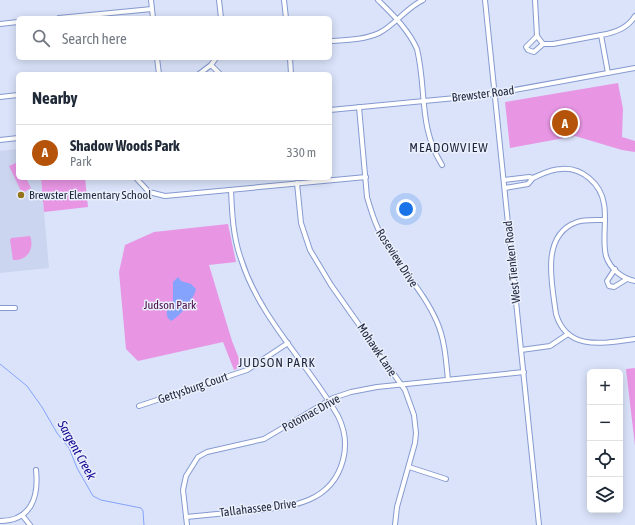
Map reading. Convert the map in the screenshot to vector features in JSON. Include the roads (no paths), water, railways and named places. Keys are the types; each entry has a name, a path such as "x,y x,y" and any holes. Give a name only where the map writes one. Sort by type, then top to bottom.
{"street":[{"path":"151,0 153,16"},
{"path":"219,0 221,16"},
{"path":"284,0 286,16"},
{"path":"378,0 398,19 412,37 417,49 428,137 442,165"},
{"path":"332,42 371,36 379,33 398,19 410,7 423,0"},
{"name":"West Tienken Road","path":"485,0 539,525"},
{"path":"535,0 537,36 543,44"},
{"path":"80,16 152,9"},
{"path":"537,36 526,47 528,50 534,52 543,44 553,44 618,31 628,24 635,16"},
{"path":"0,24 16,22"},
{"path":"601,35 608,73"},
{"path":"157,60 159,72"},
{"path":"201,72 214,60"},
{"path":"290,60 291,72"},
{"path":"211,64 218,72"},
{"name":"Brewster Road","path":"332,110 495,93 635,68"},
{"path":"0,97 16,95"},
{"name":"Roseview Drive","path":"358,107 367,197 376,225 387,245 427,303 437,322 442,340 448,380"},
{"path":"0,140 16,138"},
{"path":"504,180 529,177 533,178 561,168 584,174 599,190 604,204 606,257 615,269 628,279 635,281"},
{"path":"332,180 366,177"},
{"path":"504,188 531,183 533,178"},
{"path":"138,180 149,192 165,196 332,180"},
{"name":"Mohawk Lane","path":"297,183 301,223 310,250 331,285 400,385 405,390 416,423 415,443 397,507 395,525"},
{"name":"Tallahassee Drive","path":"186,517 293,506 316,497 328,488 340,470 344,453 345,443 342,424 328,400 258,300 245,271 235,236 231,190"},
{"path":"605,220 578,221 563,230 553,243 551,254 556,314 558,321 568,334 583,342 594,343 635,340"},
{"path":"615,269 607,281 609,286 614,287 628,279"},
{"path":"0,308 15,308"},
{"path":"521,350 550,346 568,334"},
{"name":"Gettysburg Court","path":"139,406 247,370 288,343"},
{"name":"Potomac Drive","path":"187,525 184,483 189,469 198,457 216,448 264,438 328,400 361,390 524,372"},
{"path":"409,467 446,479"},
{"path":"0,521 11,520 22,515 34,500 37,489 36,470"},
{"path":"22,515 30,525"}],"water":[{"path":"178,277 181,281 191,284 196,289 186,307 171,321 167,316 167,311 173,301 173,282"}],"waterway":[{"name":"Sargent Creek","path":"0,364 27,386 42,407 57,433 69,448 77,468 93,496 101,500 141,508 143,511 144,525"}],"place":[{"name":"Shadow Woods Park","path":"565,123"},
{"name":"Brewster Elementary School","path":"21,195"}],"district":[{"name":"MEADOWVIEW","path":"449,147"},
{"name":"JUDSON PARK","path":"277,362"}],"park label":[{"name":"Judson Park","path":"170,305"}]}
